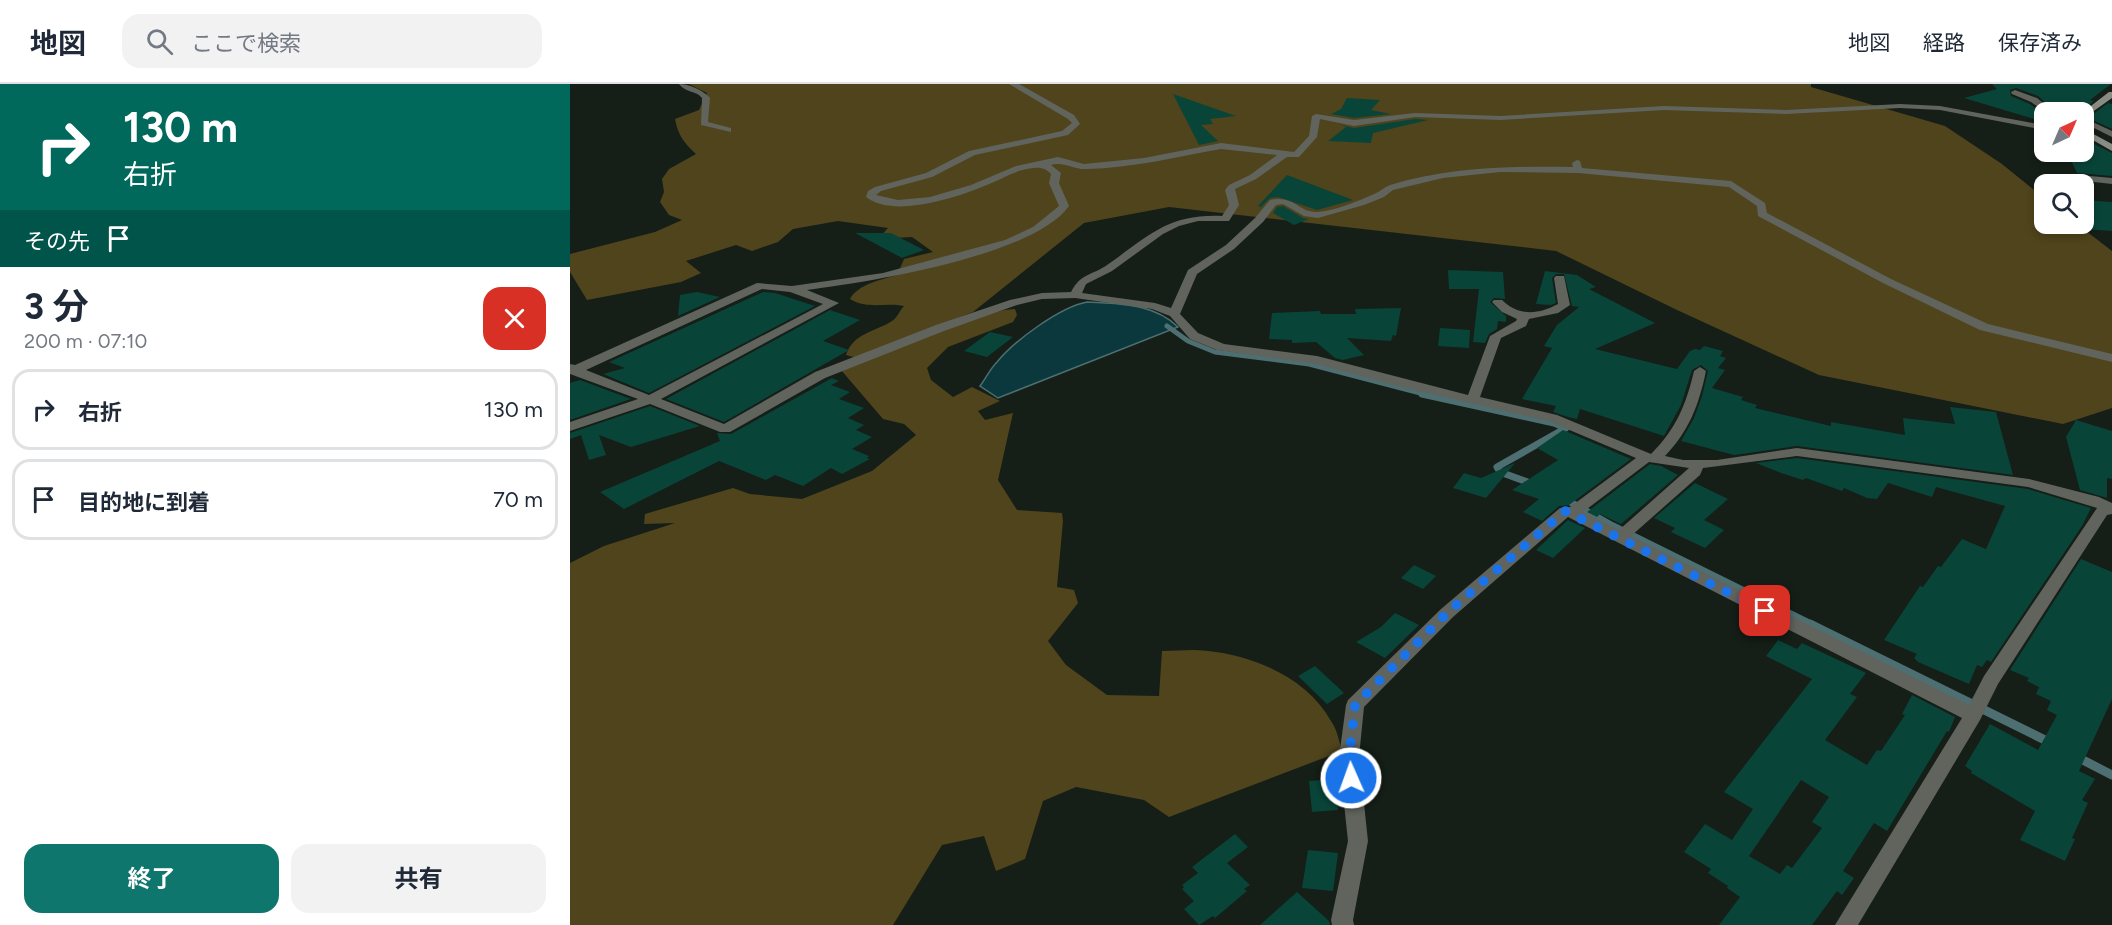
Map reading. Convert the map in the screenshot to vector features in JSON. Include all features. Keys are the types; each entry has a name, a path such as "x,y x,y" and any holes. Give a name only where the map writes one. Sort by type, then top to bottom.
{"main road":[{"path":"2094,109 2112,94"},
{"path":"2094,138 2112,148"}],"street":[{"path":"683,84 686,88 702,93 706,98 704,123 728,130"},
{"path":"1012,84 1071,117 1076,124 1065,133 972,153 929,175 878,189 871,193 871,197 889,202 927,200 973,188 1020,168 1058,160 1084,167 1144,161 1221,146 1296,155 1313,137 1316,116 1354,123 1423,114 1501,118 1665,108 1786,112 1900,106 1940,108 2034,125"},
{"path":"2015,92 2037,102"},
{"path":"2094,124 2112,134"},
{"path":"1075,295 1082,282 1108,269 1159,232 1175,224 1198,218 1225,219 1234,205 1230,190 1232,187 1253,177 1285,154"},
{"path":"792,289 884,276 1009,242 1028,234 1059,213 1064,206 1054,183 1056,173 1051,168 1039,165"},
{"path":"1174,314 1192,272 1230,247 1259,220 1273,202 1285,201 1308,214 1318,214 1361,203 1381,195 1390,188 1443,175 1500,169 1578,167 1731,184 1762,205 1762,214 1947,311 1984,327 2112,358"},
{"path":"2094,179 2112,181"},
{"path":"1498,302 1506,310 1523,317 1533,313 1552,313 1564,305 1560,278"},
{"path":"570,427 649,400 833,303 792,289 761,285 573,370"},
{"path":"573,370 725,429 820,375 940,328 1014,302 1042,296 1075,295 1155,306 1174,314 1194,336 1221,347 1317,360 1552,418 1651,457 1697,466 1797,452 2029,483 2094,500 2112,509"},
{"path":"1473,400 1496,336 1522,323 1523,317"},
{"path":"1343,925 1358,841 1349,758 1355,705 1447,613 1565,511 1578,509 1677,436 1688,417 1700,371"},
{"path":"1623,534 1695,472 1697,466"},
{"path":"1578,509 1623,534 1976,709"},
{"path":"1846,925 1976,709 1990,681 2102,511 2112,509"}],"shaded area":[{"path":"689,84 1811,84 1811,87 1945,126 2002,164 2034,190 2034,234 2090,234 2112,251 2112,408 2063,424 1819,375 1556,251 1169,207 1084,223 973,312 857,358 846,355 854,342 859,337 892,321 904,306 870,305 850,299 858,290 870,283 897,275 904,259 933,252 912,237 878,239 888,228 838,221 793,229 778,242 752,251 736,245 686,261 701,273 681,282 587,300 570,272 570,254 655,232 682,220 669,215 660,202 664,192 662,179 669,169 696,154 682,138 675,119 699,110 707,93"},
{"path":"1015,309 1017,315 1013,322 948,347 927,368 931,380 953,397 972,387 1000,401 978,411 985,420 1013,413 998,480 1017,510 1062,513 1057,587 1074,590 1078,603 1048,641 1066,665 1107,695 1159,696 1162,651 1208,651 1261,664 1294,681 1321,706 1335,728 1342,751 1169,817 1144,800 1076,787 1043,801 1025,859 996,871 984,836 942,845 893,925 570,925 570,563 604,546 675,523 644,524 645,514 733,488 750,494 802,499 872,471 916,435 904,424 883,419 841,370 972,319"}],"water":[{"path":"1087,302 1123,304 1147,309 1158,313 1178,327 998,398 980,386 995,365 1026,335 1051,318"}],"building":[{"path":"1992,84 2111,84 2090,100 2093,102 2045,102 2038,96 2016,88 2010,90 2011,96 2034,107 2034,119 1964,98 1997,89"},
{"path":"1173,94 1236,116 1210,119 1213,124 1201,125 1218,141 1199,145"},
{"path":"1347,98 1380,100 1371,110 1391,114 1354,118 1331,114 1341,109"},
{"path":"2108,103 2112,104 2112,129 2094,121 2094,114"},
{"path":"1415,119 1428,120 1373,133 1371,143 1328,141 1346,127 1340,125 1354,128"},
{"path":"2094,144 2112,153 2112,176 2077,173 2072,162 2094,162"},
{"path":"1287,175 1353,200 1317,210 1278,197 1270,198 1261,207 1258,206"},
{"path":"2094,201 2112,202 2112,231 2094,230"},
{"path":"1283,206 1309,219 1294,225 1273,213 1277,207"},
{"path":"855,233 891,233 924,250 902,258"},
{"path":"1448,270 1503,272 1505,299 1494,298 1490,302 1506,316 1506,322 1498,321 1497,329 1489,334 1485,343 1473,342 1479,289 1449,289"},
{"path":"1545,271 1577,275 1596,287 1589,289 1655,323 1595,349 1677,369 1690,351 1695,349 1700,350 1704,346 1723,351 1720,356 1726,358 1718,368 1725,370 1712,388 1743,397 1741,400 1757,405 1755,408 1831,426 1831,422 1905,435 1903,418 1955,424 1950,407 1996,412 2013,475 1797,446 1734,455 1681,441 1694,418 1702,396 1708,371 1701,365 1692,370 1681,405 1664,436 1580,409 1577,419 1568,417 1553,412 1556,406 1522,399 1552,348 1544,346 1557,325 1579,307 1572,306 1564,274 1556,274 1552,278 1556,303 1536,304"},
{"path":"697,292 720,297 678,316 680,295"},
{"path":"763,292 775,293 815,306 649,393 603,374 625,368 609,362"},
{"path":"1401,308 1396,336 1393,335 1391,341 1347,338 1364,355 1343,360 1335,358 1316,342 1292,343 1292,340 1269,339 1272,313 1320,311 1321,314 1356,314 1355,309"},
{"path":"830,310 860,320 823,341 849,350 724,422 666,399"},
{"path":"1440,328 1470,330 1469,348 1438,346"},
{"path":"990,332 1013,337 987,357 964,351"},
{"path":"832,378 839,381 831,385 850,392 839,399 864,408 848,418 864,425 856,430 872,437 852,449 869,456 867,458 870,459 842,474 831,468 803,486 775,475 766,480 719,461 624,509 600,492 720,441 717,433 731,434"},
{"path":"580,380 631,399 570,420 570,383"},
{"path":"650,406 700,426 631,447 599,435 606,455 589,460 581,435 570,439 570,433"},
{"path":"2076,420 2112,431 2112,479 2107,478 2107,498 2080,490 2066,437"},
{"path":"1563,430 1631,459 1569,505 1559,506 1542,521 1523,512 1539,499 1512,490 1558,460 1537,448"},
{"path":"1797,458 2028,489 2091,508 2082,526 1991,662 1987,660 1982,667 1977,665 1969,684 1918,662 1914,658 1917,654 1884,640 1920,586 1923,587 1938,566 1941,567 1962,539 1986,549 2005,506 1936,487 1932,497 1888,483 1877,499 1867,498 1844,488 1842,491 1806,478 1803,480 1756,463"},
{"path":"1515,463 1486,498 1453,488 1464,473 1481,478"},
{"path":"1650,464 1661,466 1678,475 1621,524 1600,514 1597,517 1587,512"},
{"path":"1695,483 1728,499 1704,520 1724,530 1705,548 1671,532 1675,528 1654,518"},
{"path":"1568,520 1585,528 1553,558 1536,550"},
{"path":"2081,559 2112,572 2112,699 2079,771 2095,779 2082,800 2088,803 2072,838 2075,839 2065,861 2020,840 2035,811 1971,773 1972,771 1965,766 1990,724 2038,750 2057,715 2047,710 2051,701 2036,694 2039,687 2027,681 2029,678 2010,670"},
{"path":"1414,565 1436,576 1423,589 1401,578"},
{"path":"1395,613 1419,625 1385,658 1356,642 1381,627"},
{"path":"1778,640 1797,649 1802,643 1866,673 1850,694 1857,697 1825,740 1867,765 1877,750 1881,751 1905,715 1902,714 1912,695 1955,717 1949,732 1947,731 1887,831 1874,823 1843,871 1854,878 1842,895 1837,891 1812,925 1719,925 1740,897 1708,873 1711,869 1684,852 1705,824 1732,840 1753,809 1724,792 1812,679 1766,656","holes":["1801,780 1829,797 1812,822 1822,828 1792,868 1787,865 1780,874 1749,856"]},
{"path":"1315,666 1344,693 1327,704 1298,676"},
{"path":"1335,779 1338,810 1312,812 1309,781"},
{"path":"1235,834 1248,847 1227,863 1250,885 1244,889 1247,891 1215,918 1213,916 1199,925 1184,909 1194,901 1182,889 1184,887 1182,885 1198,873 1192,867"},
{"path":"1308,850 1338,853 1333,891 1302,888"},
{"path":"1297,892 1329,921 1330,925 1260,925"}],"waterway":[{"path":"1167,326 1188,341 1215,352 1309,364 1428,395"},
{"path":"1422,394 1554,423 1566,428 1497,467 1500,472 1533,484"},
{"path":"1565,499 1613,526 1813,625"},
{"path":"1810,624 2051,743"},
{"path":"2077,757 2112,775"}],"route":[{"path":"1351,778 1349,758 1355,705 1447,613 1565,511 1765,611"}]}
